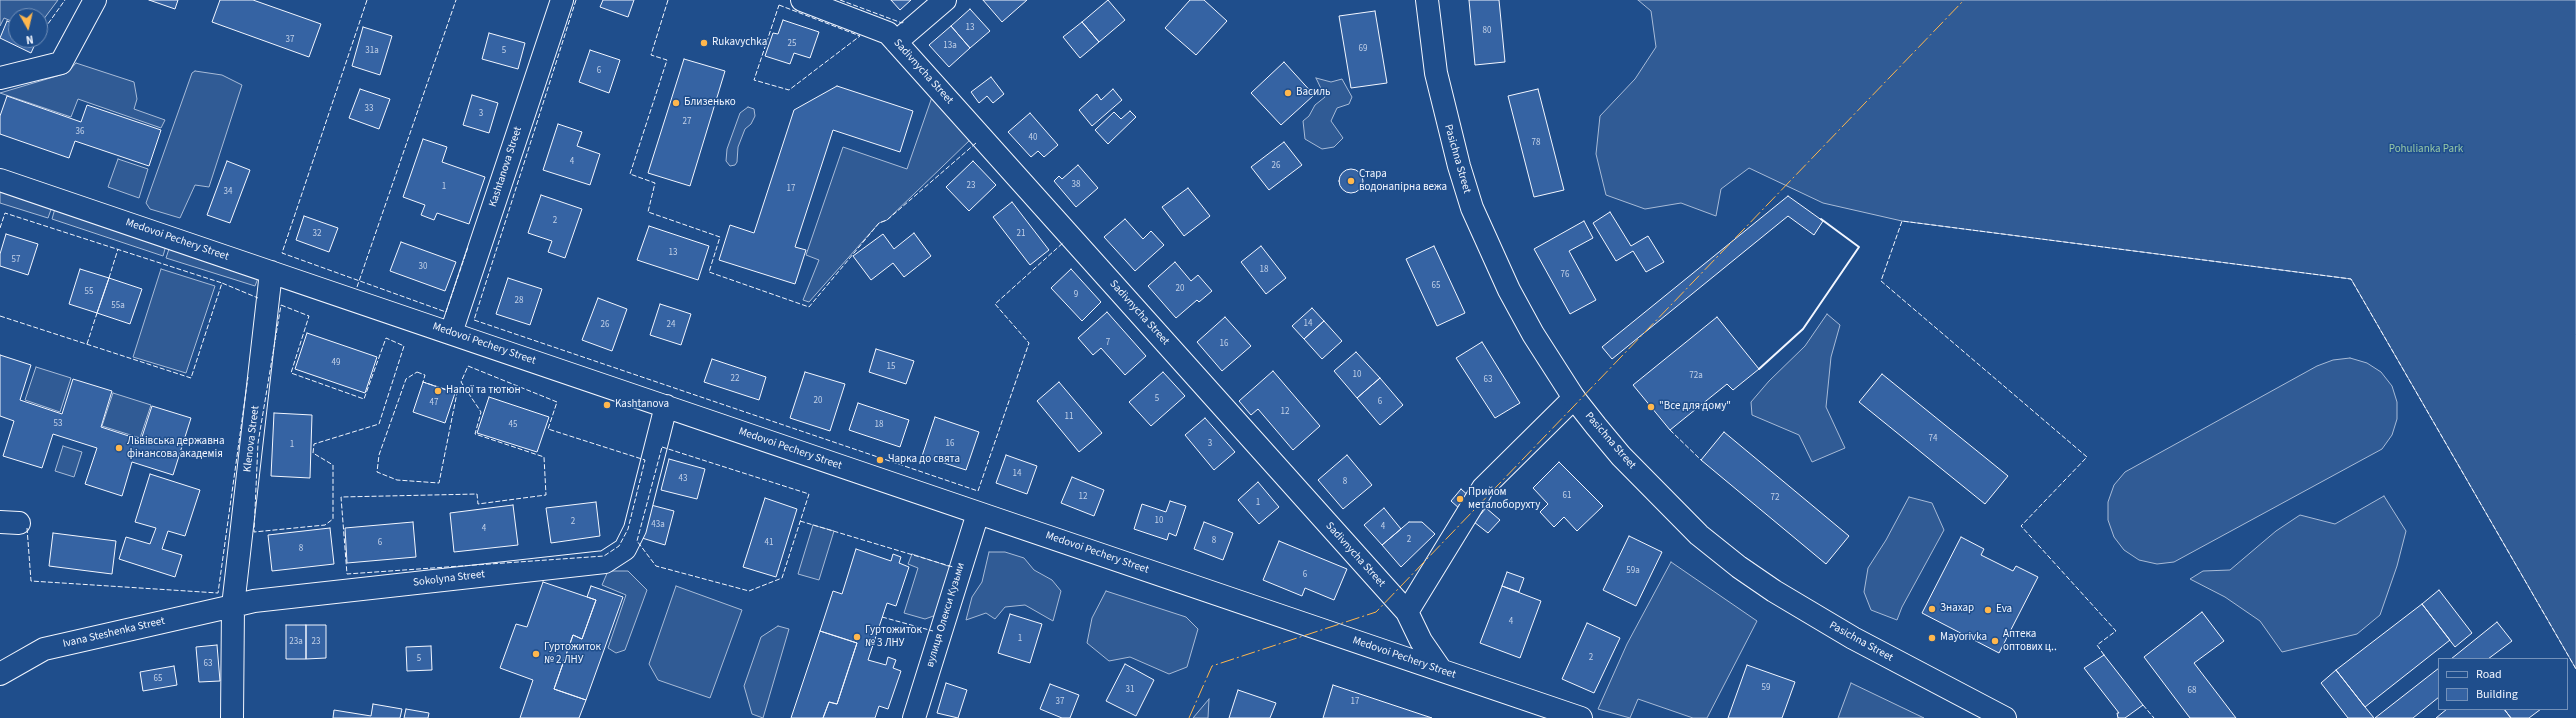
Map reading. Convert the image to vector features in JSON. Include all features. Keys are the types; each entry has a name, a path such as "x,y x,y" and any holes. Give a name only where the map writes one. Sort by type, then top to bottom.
{"street":[{"path":"0,78 61,63 95,0"},
{"name":"Kashtanova Street","path":"451,333 562,0"},
{"name":"Sadivnycha Street","path":"802,0 888,33 1407,612 1421,641 1441,670"},
{"path":"896,42 945,0"},
{"name":"Pasichna Street","path":"1427,0 1440,89 1458,166 1472,208 1509,290 1574,398 1621,456 1645,481 1699,535 1739,567 1774,591 1853,638 2004,718"},
{"name":"Medovoi Pechery Street","path":"0,180 1581,718"},
{"name":"Klenova Street","path":"233,606 271,272"},
{"path":"1407,612 1483,488 1574,398"},
{"name":"Sokolyna Street","path":"233,606 261,601 605,562 625,549 635,528 666,406"},
{"name":"вулиця Олекси Кузьми","path":"914,718 978,513"},
{"path":"232,718 233,606"},
{"name":"Ivana Steshenka Street","path":"0,674 44,649 233,606"}],"shaded area":[{"path":"0,0 58,0 48,13 48,8 8,8 8,20 4,18 0,26"},
{"name":"Pohulianka Park","path":"1638,0 2576,0 2576,669 2351,279 1902,221 1823,203 1749,168 1721,189 1716,216 1681,203 1645,209 1606,195 1596,154 1600,116 1635,79 1656,47 1651,11"},
{"path":"76,63 134,82 137,99 134,109 165,120 161,128 78,99 71,117 0,93 67,73"},
{"path":"195,71 222,75 242,85 209,187 195,185 180,218 150,209 146,203 192,73"},
{"path":"1316,78 1331,82 1342,79 1352,97 1349,104 1337,108 1331,121 1343,138 1334,147 1322,149 1305,139 1303,121 1309,116 1315,105 1325,97"},
{"path":"932,97 971,139 887,220 879,223 809,302 803,300 819,260 806,255 843,147 907,169"},
{"path":"748,107 754,109 755,116 751,124 745,129 738,147 737,162 735,165 730,166 726,161 727,149 740,113"},
{"path":"118,159 148,169 139,198 108,187"},
{"path":"0,186 53,204 48,218 0,203"},
{"path":"56,205 167,242 163,256 52,219"},
{"path":"171,243 260,273 255,286 166,258"},
{"path":"161,269 215,286 186,373 133,357"},
{"path":"1827,314 1840,325 1831,357 1826,407 1845,448 1812,462 1799,435 1752,415 1751,402 1769,381 1805,346"},
{"path":"2350,358 2367,363 2381,372 2392,386 2397,402 2397,419 2392,435 2382,449 2174,562 2157,564 2139,560 2124,550 2114,537 2108,520 2108,502 2114,485 2125,472 2317,366 2333,360"},
{"path":"36,367 71,378 60,412 25,400"},
{"path":"113,393 151,405 140,438 102,426"},
{"path":"63,446 82,452 74,477 55,471"},
{"path":"2384,496 2406,531 2397,566 2380,615 2357,634 2282,652 2260,621 2225,597 2190,579 2203,571 2230,570 2276,531 2300,515 2335,524"},
{"path":"1909,497 1932,503 1944,530 1902,607 1897,620 1871,610 1864,592 1868,568 1886,540"},
{"path":"813,525 834,531 819,580 798,574"},
{"path":"989,552 1005,552 1024,558 1034,570 1052,580 1061,591 1053,621 1025,605 1005,607 995,619 986,613 966,620 972,597 982,582"},
{"path":"912,554 954,568 939,614 925,619 904,613 918,568 908,564"},
{"path":"1671,562 1757,621 1707,718 1693,718 1638,699 1630,718 1598,709 1627,644"},
{"path":"608,571 628,571 647,590 625,650 616,653 608,648 626,595 602,585"},
{"path":"676,586 742,610 710,698 658,680 649,664"},
{"path":"1106,591 1186,617 1198,629 1187,667 1169,674 1130,657 1109,661 1087,643 1092,618"},
{"path":"778,626 789,629 763,718 752,714 744,686 761,637"},
{"path":"1851,683 1924,718 1838,718"},
{"path":"1209,699 1208,718 1193,718"}],"building":[{"path":"149,0 178,0 175,9"},
{"path":"220,0 253,0 321,24 309,57 212,22"},
{"path":"603,0 634,0 628,17 600,7"},
{"path":"891,0 911,0 900,10"},
{"path":"983,0 1027,0 1002,22"},
{"path":"1108,0 1125,20 1099,42 1082,22"},
{"path":"1190,0 1204,0 1227,21 1196,55 1165,28"},
{"path":"1469,0 1499,0 1505,62 1475,65"},
{"path":"970,9 990,31 970,48 951,26"},
{"path":"1375,11 1387,83 1351,88 1339,16"},
{"path":"783,20 819,32 810,58 794,53 790,64 765,56 773,33 778,34"},
{"path":"7,21 8,21 8,42 0,38"},
{"path":"1082,22 1099,42 1080,58 1063,37"},
{"path":"951,26 970,48 949,67 929,45"},
{"path":"363,27 392,36 380,75 352,66"},
{"path":"489,33 525,43 518,69 482,59"},
{"path":"21,48 33,48 31,53"},
{"path":"590,50 620,60 609,93 579,82"},
{"path":"684,59 725,71 690,186 648,173"},
{"path":"1284,62 1314,95 1281,125 1251,93"},
{"path":"991,77 1004,94 993,103 987,96 979,103 971,92"},
{"path":"837,86 913,111 900,152 833,130 795,247 806,250 795,284 719,260 730,225 754,233 794,110"},
{"path":"360,89 390,99 379,129 349,118"},
{"path":"1113,89 1122,100 1092,126 1079,110 1097,94 1101,100"},
{"path":"1538,89 1564,190 1534,197 1508,96"},
{"path":"472,95 498,103 489,133 463,125"},
{"path":"7,96 81,122 87,105 161,130 149,166 75,141 69,158 0,134 0,116"},
{"path":"1130,111 1136,117 1108,144 1095,130 1114,112 1121,119"},
{"path":"1030,113 1058,145 1044,157 1038,151 1031,157 1008,132"},
{"path":"558,124 582,132 577,146 600,154 590,185 543,170"},
{"path":"423,139 447,147 442,162 485,177 469,224 437,213 434,220 421,215 425,205 403,197"},
{"path":"1284,142 1302,165 1269,190 1251,167"},
{"path":"227,161 250,170 230,223 207,215"},
{"path":"973,161 996,185 969,211 946,187"},
{"path":"1078,165 1098,188 1076,207 1054,181 1059,176 1062,179"},
{"name":"Стара водонапірна вежа","path":"1351,169 1356,170 1362,176 1362,186 1356,192 1351,193 1346,192 1340,186 1339,181 1340,176 1346,170"},
{"path":"1188,188 1210,216 1184,236 1162,207"},
{"path":"541,195 582,209 565,258 548,252 552,241 528,233"},
{"path":"1788,196 1823,221 1814,235 1788,216 1612,359 1602,347"},
{"path":"1012,202 1049,250 1030,265 993,217"},
{"path":"1610,212 1631,246 1648,236 1664,262 1646,272 1633,251 1616,261 1593,223"},
{"path":"304,216 338,228 329,252 296,240"},
{"path":"1125,219 1143,239 1151,231 1164,245 1135,271 1104,237"},
{"path":"1584,221 1593,238 1569,251 1596,300 1570,314 1534,249"},
{"path":"649,226 709,246 698,280 637,260"},
{"path":"914,233 931,256 904,277 893,263 871,280 853,256 883,234 894,249"},
{"path":"6,234 38,244 28,275 0,266 0,254"},
{"path":"401,242 456,262 445,291 390,271"},
{"path":"1261,246 1286,278 1266,294 1241,262"},
{"path":"1434,246 1465,313 1437,326 1406,259"},
{"path":"1175,262 1191,281 1198,275 1212,291 1199,302 1197,300 1176,318 1148,286"},
{"path":"80,269 109,278 97,313 69,304"},
{"path":"1071,269 1101,302 1082,321 1051,288"},
{"path":"109,278 142,289 130,324 97,313"},
{"path":"508,278 542,289 530,325 496,314"},
{"path":"598,298 627,309 612,351 582,340"},
{"path":"660,304 691,314 681,345 650,335"},
{"path":"1312,308 1324,321 1304,339 1292,326"},
{"path":"1107,312 1146,356 1125,375 1101,348 1093,355 1078,338"},
{"path":"1225,317 1251,346 1222,371 1197,342"},
{"path":"1717,317 1759,369 1733,390 1727,384 1670,430 1633,385"},
{"path":"1324,321 1342,341 1322,359 1304,339"},
{"path":"307,333 377,357 365,393 295,369"},
{"path":"1482,342 1520,403 1495,418 1456,358"},
{"path":"876,349 914,361 906,384 869,372"},
{"path":"1356,352 1380,378 1357,398 1334,371"},
{"path":"0,355 31,365 20,400 62,414 73,379 112,391 101,427 141,440 152,406 191,418 173,475 132,462 122,496 85,484 97,448 53,434 42,468 3,456 14,421 0,416"},
{"path":"712,359 766,377 759,400 704,382"},
{"path":"1273,371 1320,426 1293,450 1258,409 1251,415 1239,401"},
{"path":"805,372 845,384 830,431 790,418"},
{"path":"1163,372 1185,396 1151,426 1129,402"},
{"path":"1882,374 2008,476 1985,504 1859,402"},
{"path":"1380,378 1403,405 1380,425 1357,398"},
{"path":"423,382 455,393 445,423 413,412"},
{"path":"1059,382 1102,433 1079,452 1037,401"},
{"path":"489,397 549,417 537,452 477,433"},
{"path":"858,403 909,420 900,447 849,430"},
{"path":"274,413 312,415 310,478 271,476"},
{"path":"935,417 979,432 966,470 922,456"},
{"path":"1205,418 1235,452 1214,470 1185,435"},
{"path":"1724,432 1849,536 1826,564 1701,460"},
{"path":"1006,455 1037,466 1027,494 996,483"},
{"path":"1347,455 1372,485 1343,509 1318,480"},
{"path":"669,459 705,469 697,499 661,490"},
{"path":"1559,462 1603,506 1577,531 1564,517 1554,527 1540,512 1548,504 1533,488"},
{"path":"150,474 200,490 185,536 168,531 162,549 182,555 175,577 119,559 126,537 150,544 156,528 135,522"},
{"path":"1072,477 1104,490 1094,516 1061,503"},
{"path":"1258,482 1279,507 1259,524 1238,500"},
{"name":"Прийом металоборухту","path":"1461,489 1470,497 1460,509 1451,501"},
{"path":"765,498 797,509 776,577 743,567"},
{"path":"1170,501 1186,506 1176,536 1169,533 1167,540 1134,529 1142,504 1166,512"},
{"path":"596,502 600,536 551,543 546,508"},
{"path":"513,505 518,545 454,552 450,513"},
{"path":"651,505 674,511 665,545 642,538"},
{"path":"1384,508 1401,529 1382,545 1364,525"},
{"path":"1486,508 1500,520 1488,533 1474,522"},
{"path":"413,522 416,557 347,563 345,528"},
{"path":"1204,522 1233,533 1223,560 1194,549"},
{"path":"1409,522 1422,522 1435,534 1401,567 1382,545"},
{"path":"330,528 334,564 272,571 268,535"},
{"path":"53,533 116,541 112,574 49,566"},
{"path":"1629,536 1662,552 1636,606 1603,590"},
{"path":"1961,537 1984,549 1981,555 2013,571 2016,566 2038,577 1999,653 1922,613"},
{"path":"1279,541 1347,569 1334,600 1305,588 1302,596 1263,580"},
{"name":"Гуртожиток № 3 ЛНУ","path":"856,549 891,561 893,554 901,557 899,563 909,567 896,606 887,603 868,660 886,665 888,657 896,660 893,668 901,671 888,709 879,706 875,718 823,718 829,702 837,704 857,643 820,631 833,591 842,594"},
{"path":"1507,572 1524,578 1519,592 1502,586"},
{"name":"Гуртожиток № 2 ЛНУ","path":"543,582 596,600 582,639 573,635 554,689 586,700 579,718 520,718 533,680 500,668 516,624 527,627"},
{"path":"591,586 623,597 586,700 554,689 573,635 582,639 596,600 587,597"},
{"path":"1502,586 1541,601 1520,658 1480,643"},
{"path":"2439,590 2472,633 2455,647 2422,604"},
{"path":"2422,604 2450,640 2365,707 2336,670"},
{"path":"2202,612 2224,641 2194,663 2236,718 2190,718 2144,657"},
{"path":"1010,614 1042,624 1030,663 998,653"},
{"path":"2497,622 2512,641 2489,658 2452,658"},
{"path":"1587,623 1620,638 1594,693 1562,679"},
{"path":"286,625 306,625 306,659 286,659"},
{"path":"306,625 326,625 326,658 306,659"},
{"path":"820,631 857,643 837,704 829,702 823,718 791,718"},
{"path":"217,645 220,681 199,682 196,647"},
{"path":"431,646 432,670 407,671 406,647"},
{"path":"2104,655 2143,705 2125,718 2118,718 2117,713 2119,713 2084,668"},
{"path":"1125,664 1154,680 1136,716 1106,701"},
{"path":"1747,665 1795,682 1782,718 1728,718"},
{"path":"174,666 177,685 143,691 140,672"},
{"path":"2438,669 2438,698 2413,718 2375,718"},
{"path":"2336,670 2374,718 2348,718 2321,683"},
{"path":"946,683 967,690 958,718 937,713"},
{"path":"1050,684 1079,695 1070,718 1062,718 1040,709"},
{"path":"1333,685 1432,718 1323,718"},
{"path":"1238,690 1276,703 1270,718 1229,718"},
{"path":"373,704 402,709 400,718 333,718 334,710 371,716"},
{"path":"406,709 429,713 428,718 404,718"},
{"path":"2446,710 2505,710 2511,718 2436,718"},
{"path":"2505,710 2540,710 2529,718 2511,718"}],"fence":[{"path":"48,24 65,0"},
{"path":"367,0 282,253 446,312 468,247"},
{"path":"357,287 456,0"},
{"path":"576,0 474,320 978,491 1029,343 995,304 1064,242"},
{"path":"668,0 651,55 667,60 630,174 655,183 648,212 720,237 709,272 809,307 879,223 887,220 976,143"},
{"path":"840,0 902,23 905,21"},
{"path":"779,5 860,36 789,90 754,80 779,5"},
{"path":"0,228 5,213 222,283"},
{"path":"2104,655 2097,645 2116,631 2021,526 2087,457 1881,281 1902,221 2351,279 2576,669"},
{"path":"109,278 118,249"},
{"path":"0,316 191,378 222,283 258,298"},
{"path":"281,305 309,316 291,373 364,399 386,338 404,346 379,424 314,444 313,453 333,465 333,519 325,525 254,532 258,443 281,305"},
{"path":"87,344 97,313"},
{"path":"468,366 557,402 548,429 645,460 628,529 619,546 604,556 347,574 341,497 477,494 478,504 546,495 544,457 475,434 481,412 461,382 468,366"},
{"path":"417,372 425,375 423,382 457,393 439,483 397,480 377,472 379,455 406,379 417,372"},
{"path":"27,528 31,581 218,593 248,377"},
{"path":"1670,430 1701,460"},
{"path":"662,447 809,494 782,578 749,591 656,566 637,541 662,447"},
{"path":"800,521 953,567"},
{"path":"882,617 933,631"},
{"path":"2143,705 2154,718"}],"wall":[{"path":"1759,369 1803,329 1859,247 1821,219"}],"power":[{"path":"1189,718 1212,666 1376,612 1964,0"}],"place":[{"name":"Rukavychka","path":"704,43"},
{"name":"Василь","path":"1288,93"},
{"name":"Близенько","path":"676,103"},
{"name":"Стара водонапірна вежа","path":"1351,181"},
{"name":"Напої та тютюн","path":"438,391"},
{"name":"Kashtanova","path":"607,405"},
{"name":"\"Все для дому\"","path":"1651,407"},
{"name":"Львівська державна фінансова академія","path":"119,448"},
{"name":"Чарка до свята","path":"880,460"},
{"name":"Прийом металоборухту","path":"1460,499"},
{"name":"Знахар","path":"1932,609"},
{"name":"Eva","path":"1988,610"},
{"name":"Гуртожиток № 3 ЛНУ","path":"857,637"},
{"name":"Mayorivka","path":"1932,638"},
{"name":"Аптека оптових ц‥","path":"1995,641"},
{"name":"Гуртожиток № 2 ЛНУ","path":"536,654"}]}
